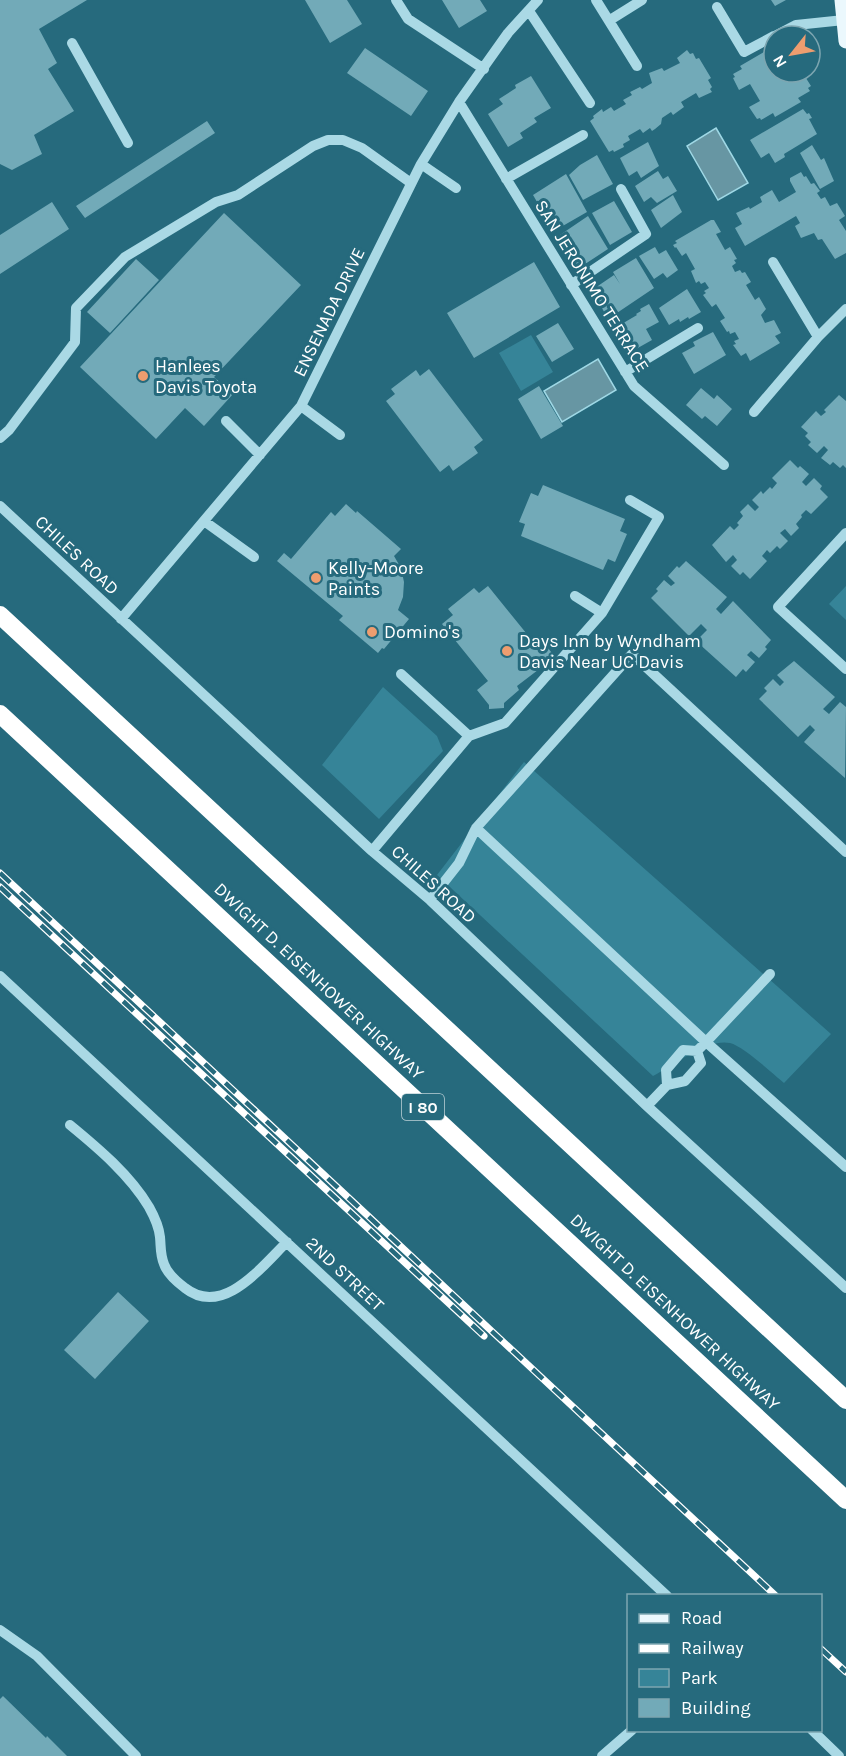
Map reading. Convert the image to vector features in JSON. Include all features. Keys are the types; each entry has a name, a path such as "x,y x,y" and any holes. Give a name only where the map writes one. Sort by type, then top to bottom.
{"highway":[{"path":"0,615 846,1400"},
{"name":"DWIGHT D. EISENHOWER HIGHWAY","path":"0,714 846,1500"}],"main road":[{"path":"842,0 846,40"}],"street":[{"path":"396,0 408,19 484,69"},
{"name":"ENSENADA DRIVE","path":"121,619 301,406 421,164 459,102 508,33 538,0"},
{"path":"596,0 637,66"},
{"path":"610,20 642,0"},
{"path":"717,8 744,52 762,42"},
{"path":"529,11 590,103"},
{"path":"806,24 844,20"},
{"path":"72,43 128,143"},
{"name":"SAN JERONIMO TERRACE","path":"459,102 634,386 724,465"},
{"path":"506,179 583,135"},
{"path":"0,438 9,430 75,342 76,308 124,257 216,202 238,195 313,146 328,141 342,140 362,148 411,183"},
{"path":"421,164 456,188"},
{"path":"571,285 646,234 621,189"},
{"path":"773,262 818,337"},
{"path":"754,412 818,337 846,309"},
{"path":"625,372 698,328"},
{"path":"301,406 340,435"},
{"path":"226,421 260,454"},
{"path":"372,851 469,736 505,723 602,613 659,517 630,500"},
{"name":"CHILES ROAD","path":"0,506 372,851 430,900 647,1106 846,1288"},
{"path":"204,521 254,557"},
{"path":"846,533 778,607 846,669"},
{"path":"575,596 602,613"},
{"path":"430,900 459,864 476,828 632,654 846,852"},
{"path":"401,674 469,736"},
{"path":"476,828 706,1042 846,1167"},
{"path":"667,1085 666,1070 683,1050 697,1051 770,974"},
{"name":"2ND STREET","path":"0,976 665,1594"},
{"path":"647,1106 667,1085 685,1081 701,1063 697,1051"},
{"path":"70,1125 101,1152 136,1189 158,1226 160,1251 165,1267 189,1292 216,1297 230,1292 250,1278 286,1242"},
{"path":"0,1630 37,1656 136,1756"},
{"path":"602,1756 631,1732"},
{"path":"813,1732 839,1756"}],"green space":[{"path":"531,335 553,372 521,391 499,353"},
{"path":"846,586 846,620 829,604"},
{"path":"383,687 437,736 443,751 379,819 322,765"},
{"path":"524,762 831,1034 784,1083 750,1054 730,1043 711,1045 701,1049 653,1076 437,875"}],"shaded area":[{"path":"716,128 748,183 718,200 687,146"},
{"path":"598,359 616,390 562,422 544,391"}],"building":[{"path":"0,0 87,0 39,29 57,63 48,69 74,111 34,135 42,154 12,170 0,164"},
{"path":"305,0 347,0 362,24 330,43"},
{"path":"442,0 480,0 487,11 459,28"},
{"path":"771,0 786,0 775,6"},
{"path":"365,48 428,91 411,116 347,73"},
{"path":"687,50 690,54 693,53 696,59 699,58 711,78 708,80 712,92 699,98 696,93 681,102 684,107 673,115 671,112 662,118 661,124 655,129 652,131 650,128 643,133 640,129 628,136 630,140 623,144 624,147 609,152 590,121 594,118 593,116 602,109 603,112 611,107 614,111 626,104 623,100 632,95 630,92 652,83 649,73 662,68 664,71 680,63 677,58"},
{"path":"762,53 762,84 810,84 811,86 808,88 810,91 798,98 801,102 775,117 773,113 761,120 757,119 749,107 760,101 750,84 739,90 733,78 735,77 733,74 742,69 740,66"},
{"path":"531,76 551,108 534,118 537,122 520,133 523,138 508,147 488,114 503,104 499,99 516,88 515,85"},
{"path":"803,109 812,118 809,119 817,134 784,154 785,157 775,163 769,153 761,158 750,140"},
{"path":"207,121 215,133 85,218 76,206"},
{"path":"648,142 659,166 641,178 637,171 629,176 620,158"},
{"path":"812,145 821,160 824,158 834,181 820,189 800,153"},
{"path":"597,155 613,184 583,200 569,175"},
{"path":"658,171 663,179 668,176 677,191 657,203 651,197 644,202 635,186"},
{"path":"801,172 820,191 817,193 821,199 825,197 830,206 837,203 845,216 839,220 846,231 846,253 835,259 822,239 818,240 814,233 801,238 795,226 800,223 796,216 745,246 735,228 742,224 736,213 762,202 760,197 772,190 779,202 796,192 790,178"},
{"path":"566,174 587,212 554,231 533,195"},
{"path":"673,195 682,212 661,228 651,210"},
{"path":"614,201 632,232 610,245 592,213"},
{"path":"52,202 69,229 0,274 0,235"},
{"path":"224,213 301,285 214,377 233,394 204,426 185,408 156,439 80,367"},
{"path":"588,216 608,249 579,268 560,235"},
{"path":"714,220 721,232 716,234 725,250 730,247 737,259 734,260 736,263 732,266 735,272 740,270 742,273 745,272 751,282 746,285 755,300 759,297 766,309 761,315 765,323 774,320 781,333 775,336 780,343 750,361 746,353 741,356 733,345 736,344 734,341 739,339 735,332 730,334 729,331 727,332 720,321 725,318 716,304 712,307 703,295 706,293 704,291 709,288 705,282 696,283 691,271 695,269 686,253 682,256 673,245 677,243 675,241"},
{"path":"655,247 659,254 666,250 678,270 667,278 663,273 654,279 639,256"},
{"path":"636,258 654,288 608,319 592,290 614,275 620,284 613,272"},
{"path":"136,259 159,280 110,333 87,312"},
{"path":"534,262 560,307 474,358 447,313"},
{"path":"687,289 701,312 689,319 688,317 680,322 679,319 669,325 659,308"},
{"path":"649,304 659,322 646,329 652,340 636,349 633,344 631,346 620,325 637,315 640,309"},
{"path":"558,323 574,349 552,362 536,336"},
{"path":"713,332 726,355 694,374 682,353 695,346 693,342"},
{"path":"429,369 483,440 474,447 478,453 453,471 449,465 440,472 386,401 395,394 391,389 416,370 420,376"},
{"path":"539,386 563,426 541,439 518,399"},
{"path":"701,388 714,399 717,395 732,409 717,426 705,416 702,419 686,405"},
{"path":"839,395 846,401 846,468 843,465 840,468 833,462 830,465 821,458 828,450 824,446 817,453 808,445 811,442 805,436 808,433 801,427 816,411 821,416 826,412 824,410"},
{"path":"790,460 809,474 802,482 806,486 814,478 828,497 811,514 806,510 801,515 802,517 796,524 799,528 791,536 785,529 780,533 788,541 780,549 777,546 770,553 767,550 762,556 767,561 750,579 743,572 740,575 731,566 737,560 733,555 726,562 712,545 730,526 734,530 739,525 737,523 743,516 740,512 748,504 755,511 759,507 752,500 761,491 763,494 770,487 772,489 777,483 772,478"},
{"path":"543,485 625,519 620,531 627,534 615,562 608,559 603,570 521,536 525,524 519,522 531,493 538,496"},
{"path":"346,504 401,549 394,556 401,568 404,582 403,597 398,610 409,619 378,653 339,620 343,616 277,561 284,553 291,559 331,512 335,516"},
{"path":"686,561 727,597 716,609 721,614 733,601 771,640 759,658 751,651 747,655 755,662 746,672 743,669 736,677 696,641 707,630 701,624 689,636 651,598 664,580 671,586 675,583 668,576 677,566 679,568"},
{"name":"Days Inn by Wyndham Davis Near UC Davis","path":"488,586 535,644 541,639 555,657 517,686 519,690 504,703 504,708 489,709 489,705 477,690 488,681 442,624 453,615 448,609 474,588 479,593"},
{"path":"794,661 835,697 823,709 829,714 840,702 846,707 845,778 804,742 815,730 810,725 798,737 759,699 767,691 764,688 773,679 780,686 784,682 777,675"},
{"path":"118,1292 149,1321 95,1379 64,1350"},
{"path":"3,1696 67,1756 0,1756 0,1699"}],"railway":[{"path":"0,873 774,1594"},
{"path":"0,887 484,1336"},
{"path":"822,1650 846,1672"}],"place":[{"name":"Hanlees Davis Toyota","path":"143,376"},
{"name":"Kelly-Moore Paints","path":"316,578"},
{"name":"Domino's","path":"372,632"},
{"name":"Days Inn by Wyndham Davis Near UC Davis","path":"507,651"}]}
